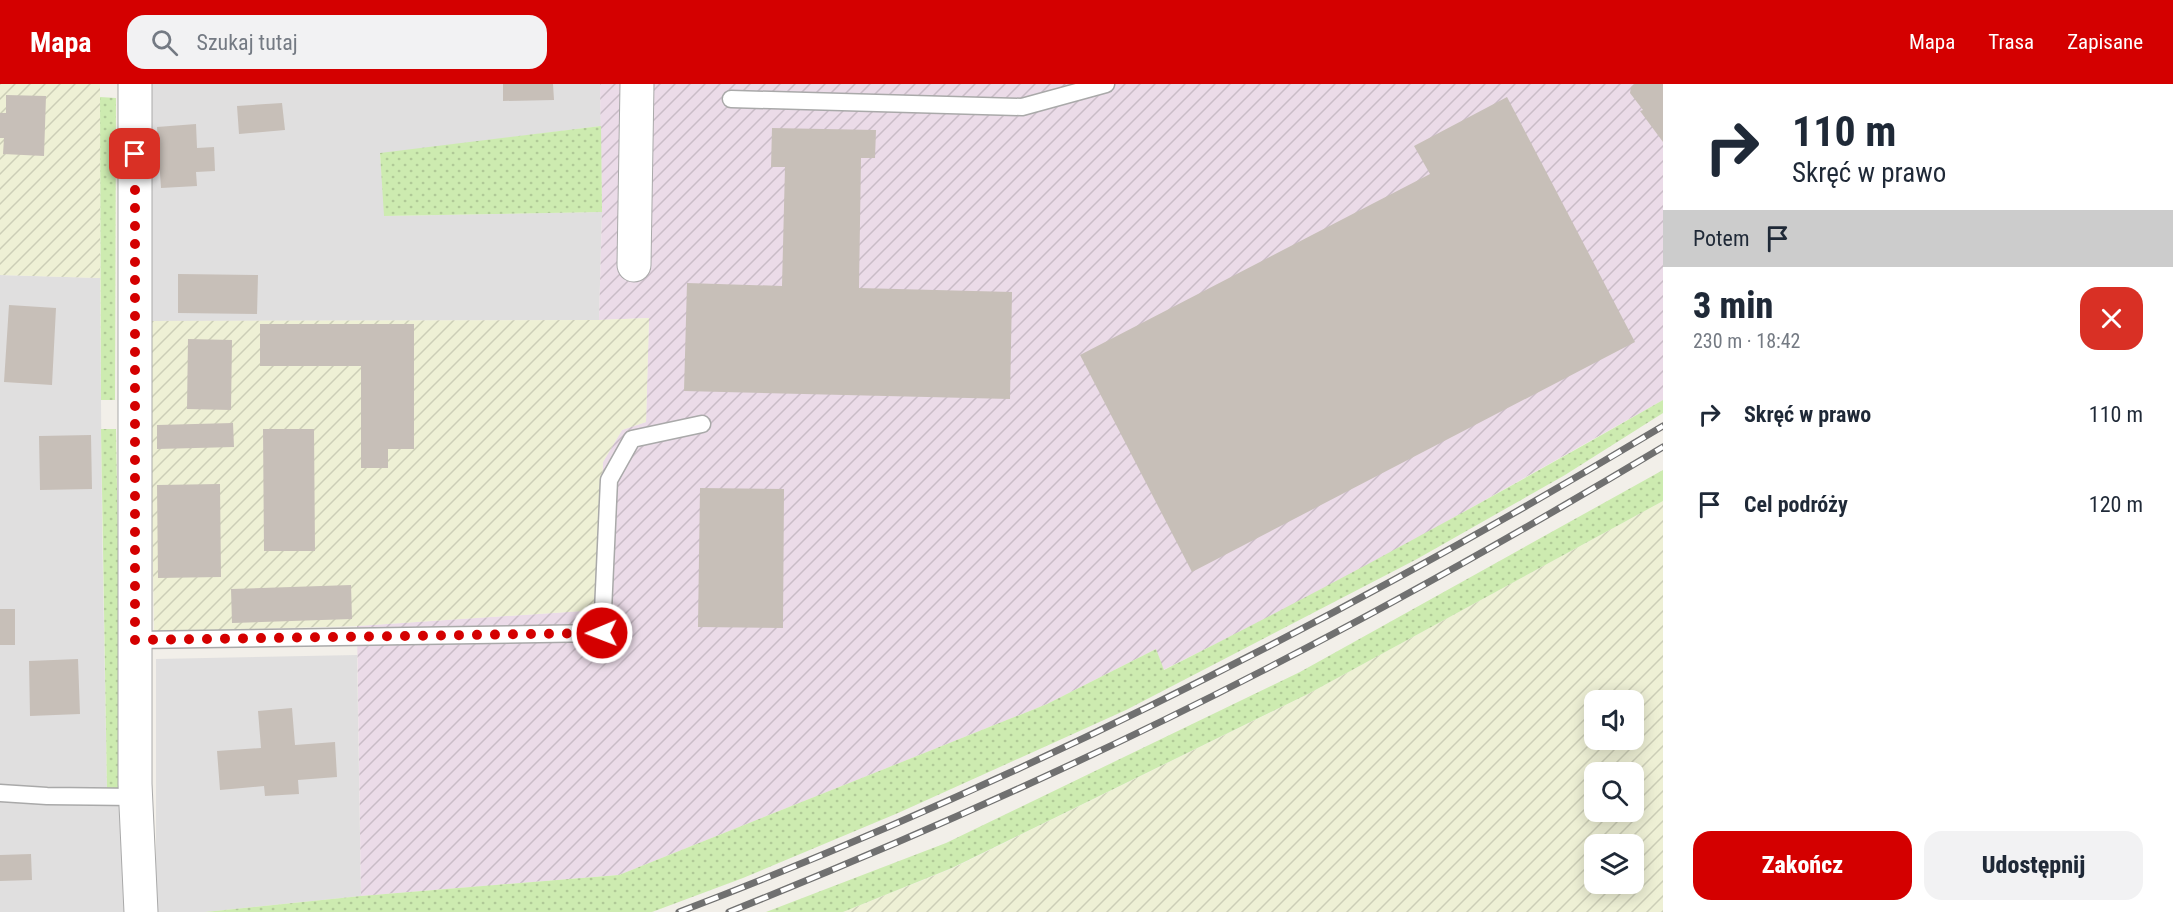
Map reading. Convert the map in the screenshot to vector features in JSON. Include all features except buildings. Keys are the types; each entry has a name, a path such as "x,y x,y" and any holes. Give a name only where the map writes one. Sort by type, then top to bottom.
{"street":[{"path":"135,84 136,796 141,912"},
{"path":"634,265 637,84"}],"lane":[{"path":"731,99 1022,106 1106,84"},
{"path":"135,640 602,633 609,480 632,439 702,424"},
{"path":"0,793 47,796 136,796"}],"shaded area":[{"path":"152,84 600,84 601,126 380,154 385,216 602,212 599,320 149,321"},
{"path":"600,84 1663,84 1663,400 1292,606 1163,670 1156,649 1047,704 619,875 361,896 357,626 598,610 603,462 622,430 646,422 649,318 599,320 602,212"},
{"path":"0,275 100,278 107,790 0,784"},
{"path":"357,655 361,896 205,912 156,912 156,659"},
{"path":"0,798 121,806 127,912 0,912"}],"green space":[{"path":"0,84 100,84 100,278 0,275"},
{"path":"100,97 116,98 115,400 101,400"},
{"path":"601,126 602,212 384,216 380,153"},
{"path":"649,318 646,422 622,430 603,462 598,610 357,626 154,632 149,321"},
{"path":"1663,400 1663,413 1565,475 1417,559 1126,710 898,813 743,878 652,912 205,912 361,896 619,875 1047,704 1156,649 1164,670 1415,538"},
{"path":"101,429 116,429 122,790 107,790"},
{"path":"1663,470 1663,501 1308,694 952,868 843,912 766,912 946,843 1300,672"},
{"path":"1663,501 1663,912 843,912 953,868 1308,694"}],"railway":[{"path":"679,912 933,807 1182,690 1425,563 1663,426"},
{"path":"729,912 864,857 997,798 1195,705 1413,591 1663,447"}],"route":[{"path":"135,154 135,640 602,633"}]}
